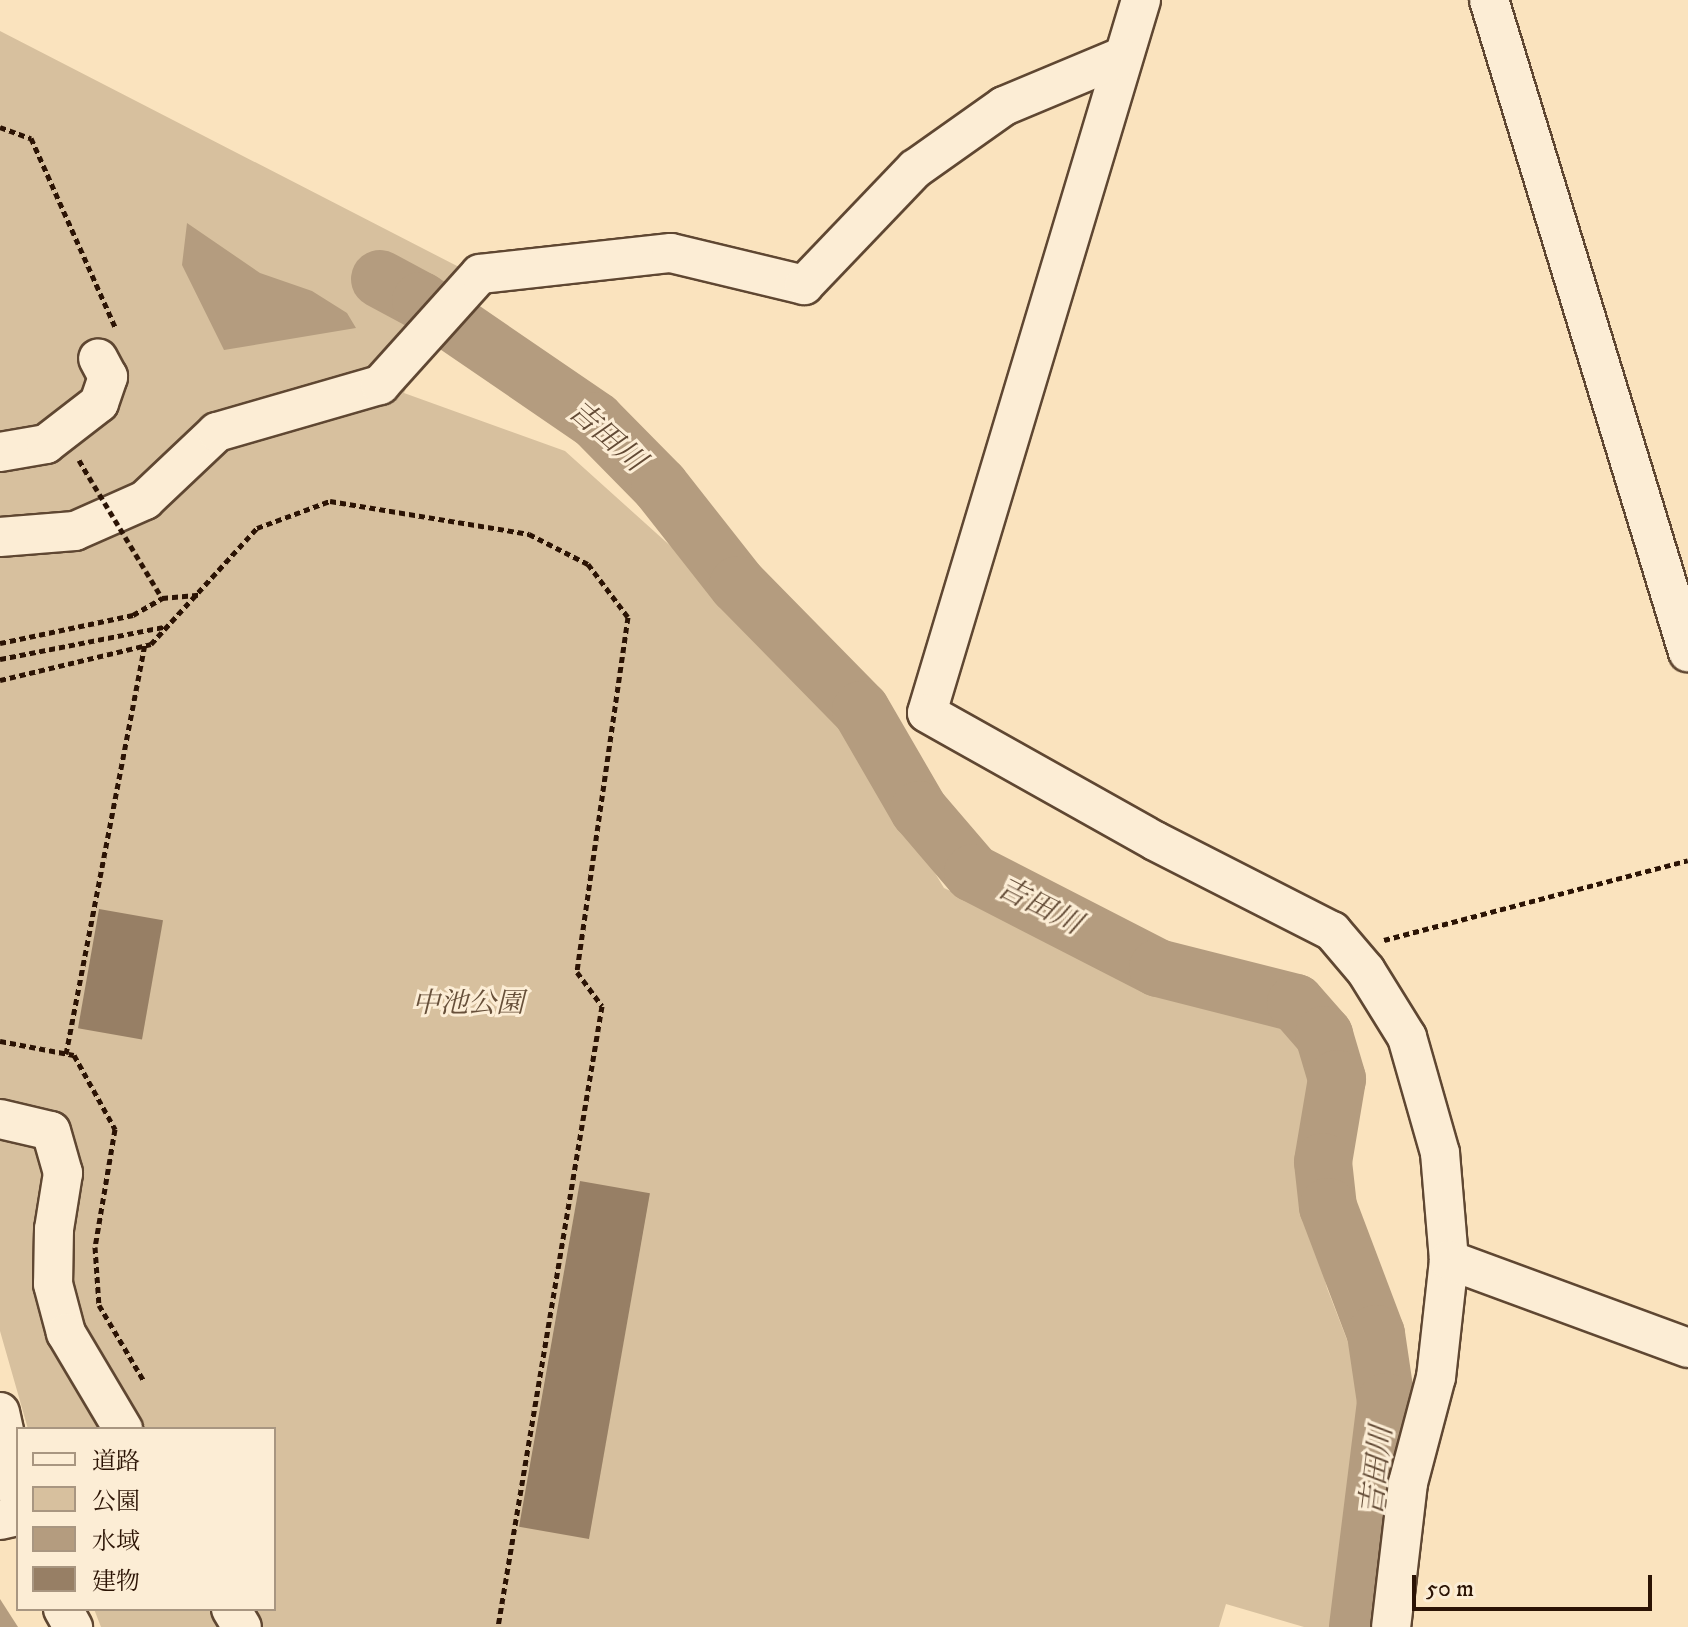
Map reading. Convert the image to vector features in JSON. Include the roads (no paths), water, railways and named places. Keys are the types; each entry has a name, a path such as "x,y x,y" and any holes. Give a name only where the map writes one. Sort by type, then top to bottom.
{"street":[{"path":"1141,0 1121,57 927,713 1155,841 1332,931 1349,949 1407,1037 1440,1153 1449,1260 1436,1377 1408,1483 1391,1627"},
{"path":"1489,0 1688,652"},
{"path":"0,537 75,531 145,500 217,432 380,385 480,274 671,253 804,285 915,169 1004,106 1121,57"},
{"path":"0,452 46,444 99,403 108,377 109,348"},
{"path":"0,1119 51,1131 63,1173 54,1229 53,1284 66,1333 122,1427"},
{"path":"1449,1260 1688,1348"},
{"path":"0,1412 16,1485"}],"water":[{"path":"187,223 260,273 312,291 347,313 356,328 224,350 182,265"},
{"path":"0,1599 18,1627 0,1627"}],"waterway":[{"name":"吉田川","path":"380,279 421,301 596,421 660,486 738,585 861,710 919,810 973,873 1158,968 1296,1003 1324,1035 1337,1079 1323,1162 1328,1207 1376,1334 1386,1402 1358,1627"}],"park label":[{"name":"中池公園","path":"468,1004"}]}
